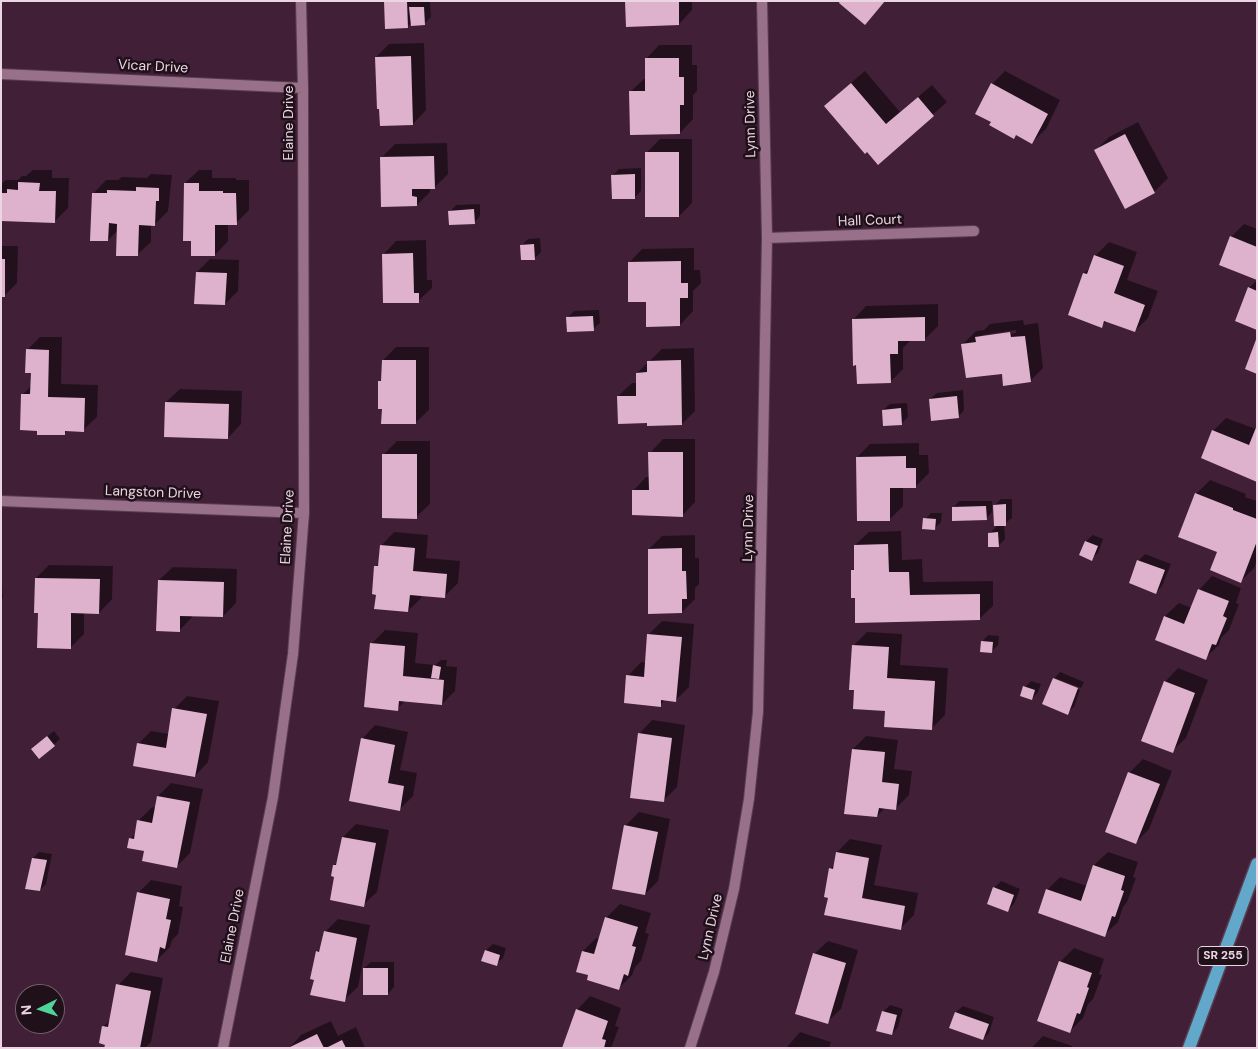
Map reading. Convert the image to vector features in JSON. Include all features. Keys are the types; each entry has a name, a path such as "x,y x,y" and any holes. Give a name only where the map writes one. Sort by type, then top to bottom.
{"main road":[{"name":"SR 255","path":"1189,1048 1257,864"}],"street":[{"name":"Elaine Drive","path":"223,1048 273,797 293,654 304,513 301,1"},
{"name":"Lynn Drive","path":"690,1048 714,972 734,889 749,799 758,712 767,238 762,1"},
{"name":"Vicar Drive","path":"1,74 303,88"},
{"name":"Hall Court","path":"767,238 974,231"},
{"name":"Langston Drive","path":"1,502 304,513"}],"building":[{"path":"384,1 407,1 408,28 385,29"},
{"path":"625,1 679,1 679,25 626,27"},
{"path":"840,1 885,1 865,25 839,3"},
{"path":"409,7 424,7 425,25 411,26"},
{"path":"411,56 413,125 380,126 379,109 377,109 375,57"},
{"path":"645,58 679,58 679,77 684,77 684,105 680,105 680,134 630,135 629,91 645,91"},
{"path":"851,83 886,124 918,97 934,116 878,165 867,152 865,154 824,106"},
{"path":"991,83 1048,114 1032,144 1016,135 1014,139 989,125 991,122 975,114"},
{"path":"1125,134 1155,193 1125,209 1094,150"},
{"path":"645,152 679,152 679,217 645,217"},
{"path":"434,156 435,189 412,189 412,196 417,197 417,206 381,207 380,157"},
{"path":"635,174 635,199 612,199 611,175"},
{"path":"18,182 40,183 39,191 56,191 55,223 1,221 1,193 7,193 7,189 18,190"},
{"path":"184,183 199,183 199,191 236,193 237,225 215,225 215,256 191,256 191,241 183,241"},
{"path":"136,187 159,188 159,201 156,201 155,226 139,225 138,256 116,256 117,224 109,223 108,241 90,241 92,193 107,193 107,190 136,191"},
{"path":"474,209 475,224 449,225 448,211"},
{"path":"1230,236 1257,247 1257,280 1219,265"},
{"path":"534,244 535,260 521,260 520,245"},
{"path":"413,253 414,293 419,293 419,303 383,303 382,254"},
{"path":"1094,255 1124,266 1114,293 1145,305 1135,332 1104,321 1102,328 1068,315 1083,273 1087,274"},
{"path":"1,259 5,259 5,297 1,297"},
{"path":"681,261 681,283 688,283 688,298 680,298 680,326 646,327 646,302 628,302 628,262"},
{"path":"196,272 227,273 225,305 194,304"},
{"path":"1248,287 1257,291 1257,330 1235,321"},
{"path":"593,316 594,331 567,332 566,317"},
{"path":"925,317 925,341 898,341 898,354 890,354 891,383 857,384 856,365 853,366 852,319"},
{"path":"1010,332 1011,337 1025,336 1031,382 1003,386 1002,374 966,378 961,344 976,342 975,337"},
{"path":"1257,337 1257,374 1245,369"},
{"path":"26,349 49,350 48,397 85,398 84,432 65,431 65,435 37,435 37,431 20,430 21,394 30,394 31,373 25,373"},
{"path":"382,360 416,360 416,424 381,424 382,409 378,409 378,381 381,381"},
{"path":"681,360 682,425 647,426 647,423 618,424 617,396 636,396 636,373 647,372 647,361"},
{"path":"957,396 959,418 931,421 929,399"},
{"path":"165,402 229,404 228,439 164,437"},
{"path":"901,408 902,425 883,426 882,410"},
{"path":"1257,425 1257,482 1201,458 1212,430 1249,445"},
{"path":"648,452 683,452 683,517 632,515 632,490 649,490"},
{"path":"382,454 417,454 417,519 382,518"},
{"path":"906,456 906,468 916,468 916,488 890,488 890,521 857,521 856,457"},
{"path":"1195,493 1257,519 1257,541 1241,583 1210,570 1217,552 1178,537"},
{"path":"1006,504 1006,526 994,526 993,505"},
{"path":"986,506 987,520 952,521 952,507"},
{"path":"923,518 936,519 935,530 922,529"},
{"path":"998,532 999,547 988,547 988,533"},
{"path":"1085,541 1098,546 1092,561 1079,555"},
{"path":"888,544 889,572 909,572 910,595 980,594 980,620 855,623 855,598 851,598 851,570 854,570 854,545"},
{"path":"380,545 415,548 413,571 447,574 445,598 410,595 408,612 374,609 376,595 372,594 374,566 378,566"},
{"path":"682,548 682,571 686,571 687,599 682,599 682,613 648,614 648,549"},
{"path":"1137,560 1165,570 1156,594 1129,583"},
{"path":"35,578 100,579 99,614 71,613 71,649 37,648 38,613 34,613"},
{"path":"158,580 224,582 223,617 180,616 180,632 156,631"},
{"path":"1198,589 1229,601 1223,616 1227,618 1216,645 1212,644 1206,660 1155,640 1164,616 1184,624"},
{"path":"647,634 682,637 676,702 661,700 661,707 624,703 626,675 644,677"},
{"path":"981,641 993,642 992,653 980,652"},
{"path":"370,643 405,646 403,676 444,680 442,705 399,701 398,711 364,707"},
{"path":"852,645 889,647 887,678 935,681 932,730 884,727 885,711 853,709 854,690 849,690"},
{"path":"433,665 441,667 439,679 431,678"},
{"path":"1053,678 1078,688 1068,715 1042,704"},
{"path":"1164,681 1195,693 1173,753 1141,741"},
{"path":"1023,686 1035,690 1032,700 1020,696"},
{"path":"172,708 207,714 195,777 133,766 137,743 166,748"},
{"path":"638,733 672,738 664,802 630,798"},
{"path":"47,736 55,746 39,759 31,749"},
{"path":"361,738 395,745 388,783 404,786 400,811 349,801"},
{"path":"852,749 885,752 882,782 899,784 896,810 879,808 877,817 844,814"},
{"path":"1128,772 1160,784 1136,844 1105,832"},
{"path":"157,796 190,802 177,868 142,861 144,851 127,848 129,838 134,839 137,820 152,823"},
{"path":"624,825 658,832 645,895 612,889"},
{"path":"342,837 376,843 364,907 330,900 334,877 331,876 333,865 336,865"},
{"path":"836,852 869,858 862,898 905,906 901,930 824,915 828,898 824,897 829,868 833,869"},
{"path":"32,858 47,860 40,891 25,889"},
{"path":"1093,865 1125,876 1121,890 1124,891 1115,917 1112,916 1105,937 1038,913 1046,889 1081,901"},
{"path":"993,887 1014,895 1008,912 987,904"},
{"path":"137,892 170,899 166,919 171,920 165,949 160,947 157,962 125,955"},
{"path":"605,917 638,927 632,946 636,947 628,976 624,974 619,990 587,980 588,975 576,972 582,951 594,954"},
{"path":"324,931 357,938 345,1002 310,995 314,980 310,979 316,951 319,952"},
{"path":"485,950 500,955 497,966 481,961"},
{"path":"813,953 846,963 828,1024 795,1014"},
{"path":"1059,961 1092,973 1080,1014 1077,1013 1070,1033 1037,1021"},
{"path":"363,968 388,968 388,995 363,995"},
{"path":"116,984 151,991 140,1048 104,1048 105,1045 99,1043 102,1026 108,1027"},
{"path":"576,1009 608,1021 602,1039 606,1040 604,1048 562,1048"},
{"path":"882,1011 897,1015 892,1035 876,1031"},
{"path":"955,1012 989,1024 983,1040 949,1028"},
{"path":"317,1034 324,1048 288,1048"},
{"path":"342,1040 346,1048 326,1048"}]}
